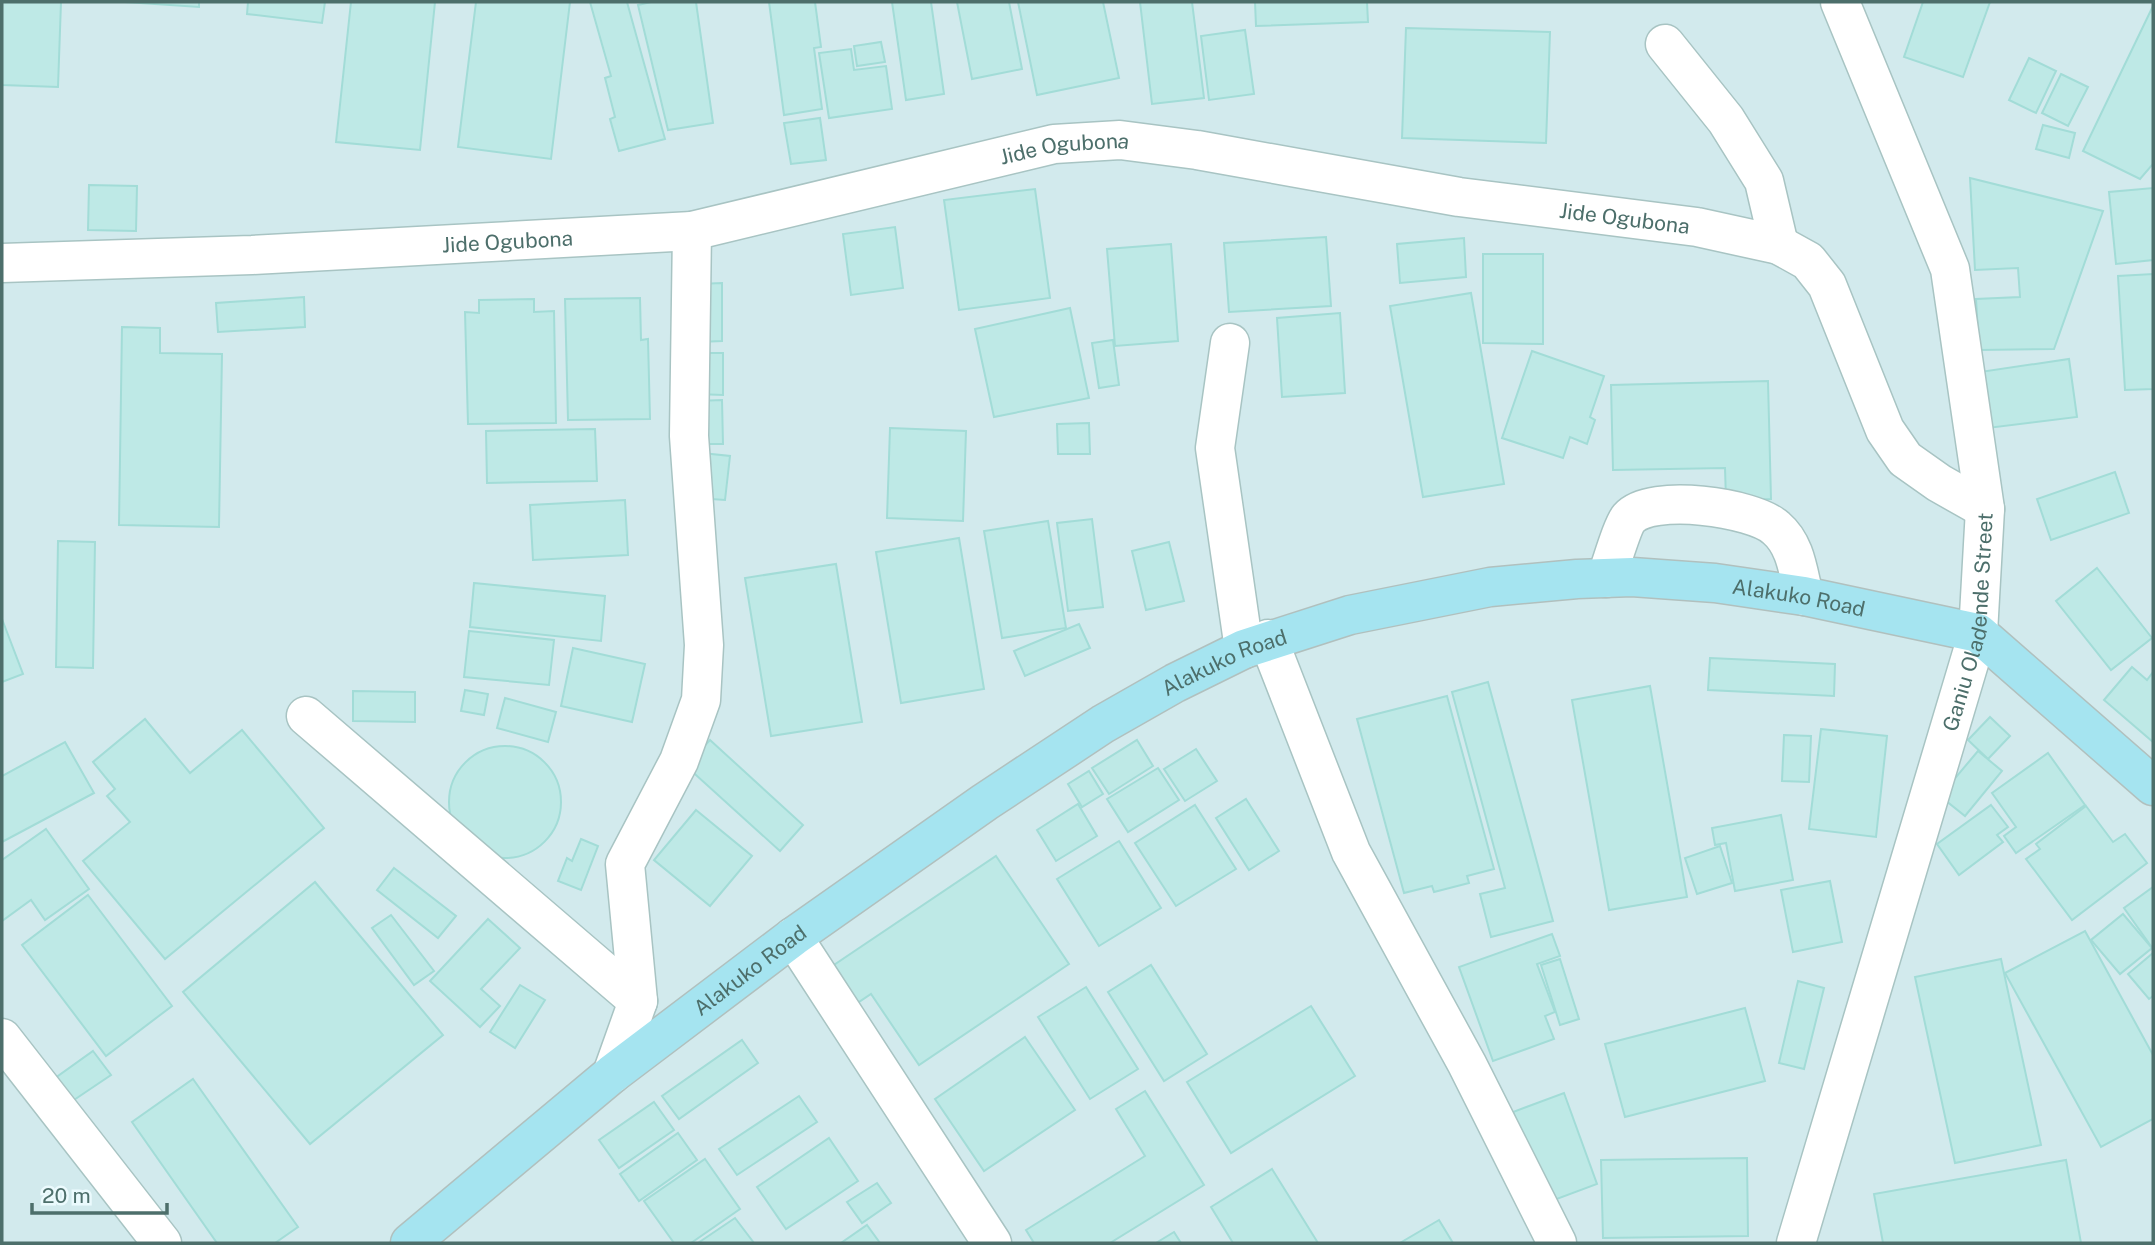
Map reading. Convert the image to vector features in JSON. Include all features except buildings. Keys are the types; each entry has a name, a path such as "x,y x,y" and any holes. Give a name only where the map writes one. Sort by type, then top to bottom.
{"main road":[{"name":"Alakuko Road","path":"410,1243 612,1074 793,937 985,802 1102,724 1175,683 1256,644 1350,615 1490,587 1632,577 1715,583 1804,596 1978,633 2153,786"}],"street":[{"name":"Ganiu Oladende Street","path":"1796,1243 1978,633 1985,509 1950,269 1840,2"},
{"path":"1665,44 1726,120 1764,181 1779,245"},
{"name":"Jide Ogubona","path":"2,263 252,255 692,231 1054,144 1120,140 1197,150 1459,197 1697,227 1779,245 1808,261 1827,285 1885,430 1905,458 1939,483 1985,509"},
{"path":"612,1074 638,1001 625,864 680,761 701,700 704,645 689,436 692,231"},
{"path":"1230,343 1215,448 1256,644 1351,852 1467,1064 1557,1243"},
{"path":"1606,578 1628,518 1649,505 1697,504 1749,516 1775,527 1792,548 1804,596"},
{"path":"306,716 638,1001"},
{"path":"793,937 992,1243"},
{"path":"2,1038 162,1243"}],"shaded area":[{"path":"2,2 2153,2 2153,1243 2,1243"}]}
